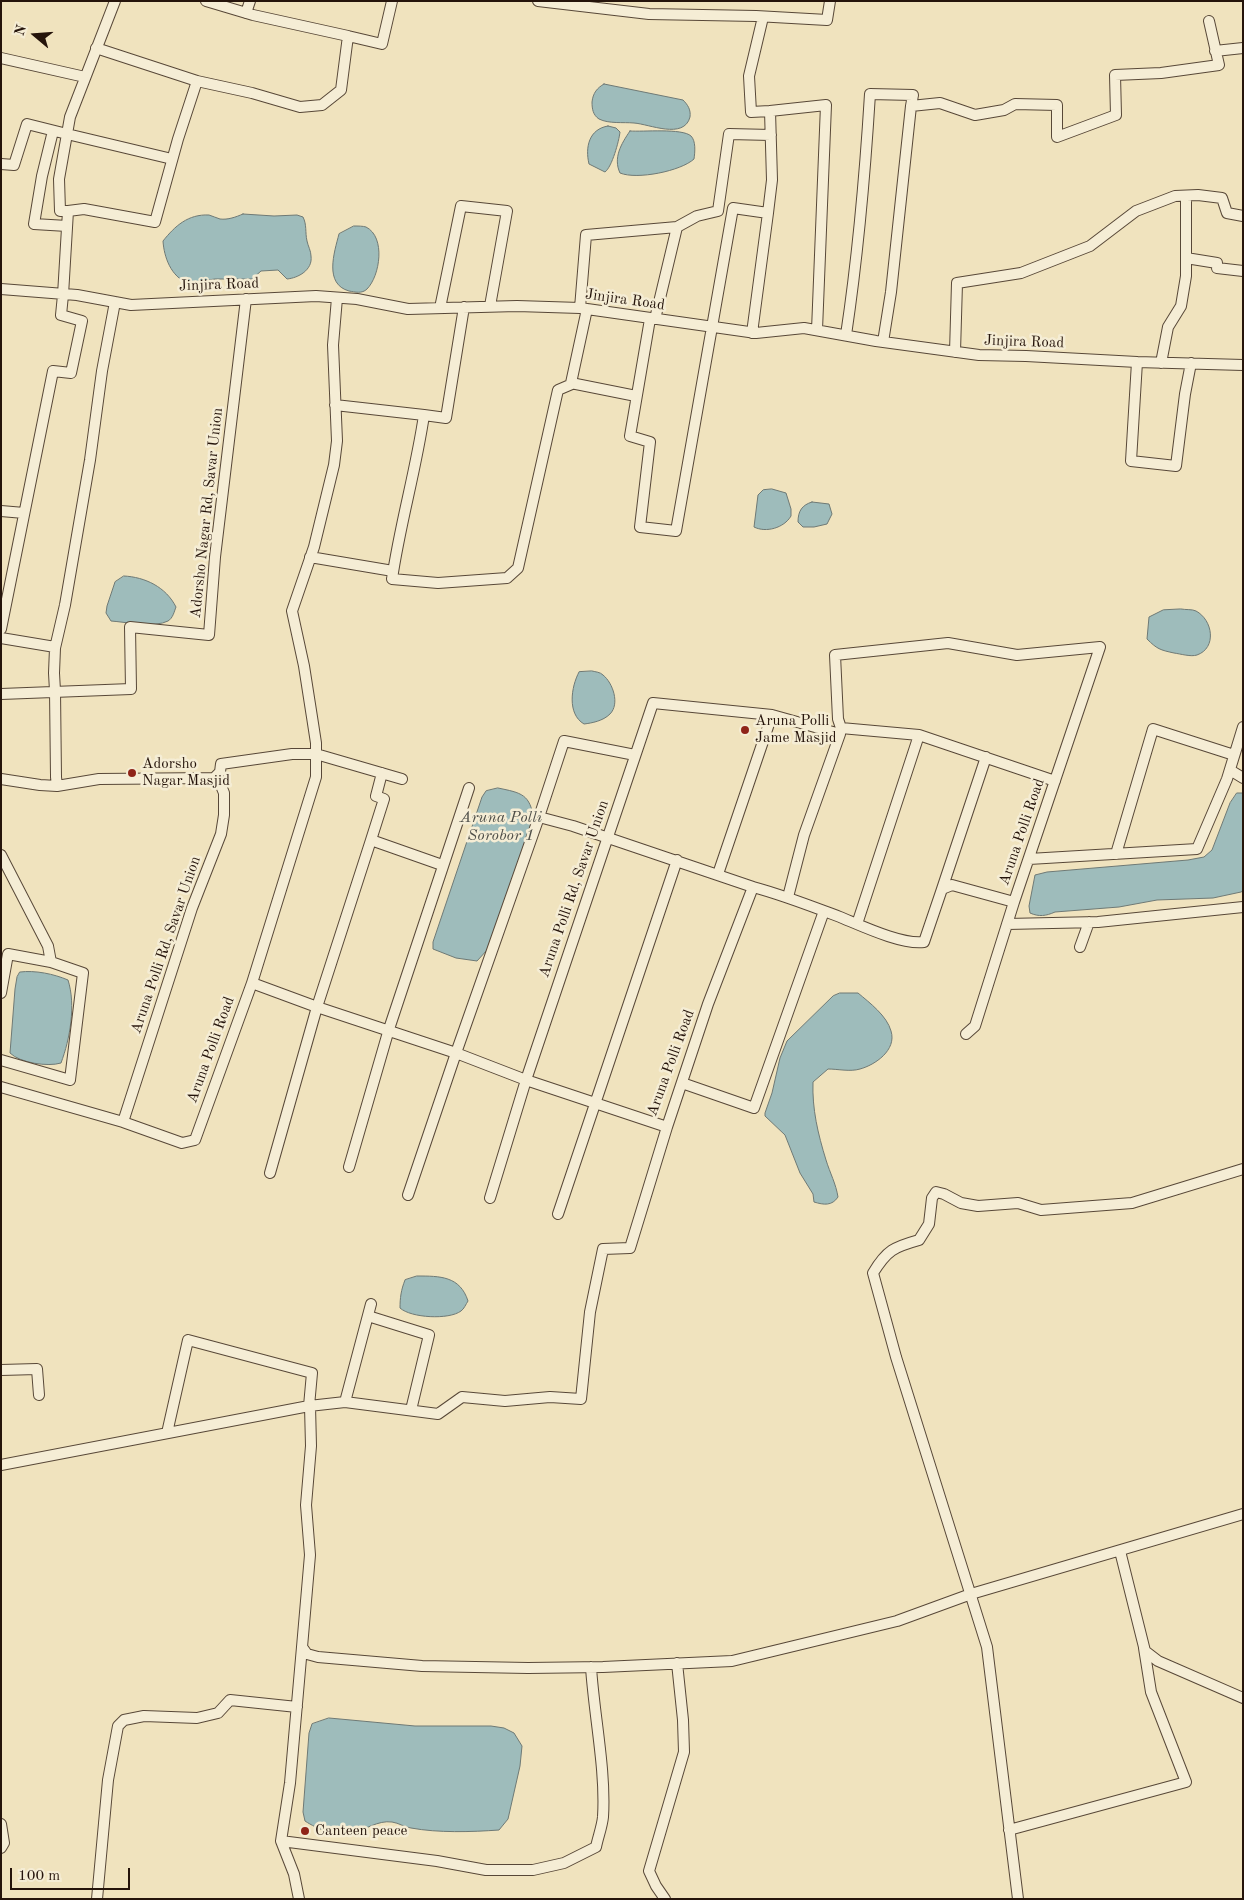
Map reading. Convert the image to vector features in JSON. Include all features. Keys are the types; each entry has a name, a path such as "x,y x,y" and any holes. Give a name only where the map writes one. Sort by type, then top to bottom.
{"street":[{"path":"115,1 70,117 59,178 60,211 84,209 155,222 172,159 197,81"},
{"path":"206,1 246,13 382,44 392,1"},
{"path":"246,13 250,1"},
{"path":"538,1 649,14 827,20 830,1"},
{"path":"763,17 749,76 751,112 826,105 817,330"},
{"path":"911,106 940,103 975,115 1004,110 1015,104 1057,105 1057,138 1116,115 1115,75 1161,73 1218,65 1208,21"},
{"path":"96,48 197,81 252,93 300,107 322,105 341,90 348,36"},
{"path":"1215,51 1243,48"},
{"path":"1,58 85,77"},
{"path":"846,335 864,191 870,94 913,95 891,292 883,342"},
{"path":"752,332 772,180 770,111"},
{"path":"1,164 14,165 27,124 172,159"},
{"path":"53,131 42,176 34,224 67,226"},
{"path":"572,384 584,308 586,235 677,226 697,216 718,211 729,134 771,135"},
{"path":"955,352 958,283 1021,273 1090,246 1136,211 1175,196 1222,198 1227,213 1243,216"},
{"path":"1161,364 1168,327 1180,306 1186,276 1186,196"},
{"path":"440,308 461,206 507,211 490,306"},
{"path":"677,226 653,319 636,396 630,436 650,442 640,527 676,531 733,208 768,213"},
{"path":"1,629 53,371 71,373 82,321 60,315 68,211"},
{"path":"1186,258 1217,263 1217,268 1243,271"},
{"name":"Jinjira Road","path":"1,289 77,296 131,305 316,296 357,299 408,309 490,306 584,308 711,328 752,332 804,328 883,342 979,355 1161,364 1243,365"},
{"path":"252,983 316,776 312,717 304,666 292,611 310,557 334,465 337,441 333,345 337,298"},
{"name":"Adorsho Nagar Rd, Savar Union","path":"1,694 131,689 130,627 209,635 215,557 246,299"},
{"path":"57,786 55,647 65,605 78,532 102,371 115,302"},
{"path":"335,405 446,418 464,307"},
{"path":"1137,362 1131,461 1176,466 1181,436 1184,394 1191,363"},
{"path":"424,414 419,448 397,546 392,579 438,583 507,578 518,568 558,390 572,384 636,396"},
{"path":"1,511 24,513"},
{"path":"310,557 393,571"},
{"path":"1,638 55,647"},
{"name":"Aruna Polli Road","path":"840,731 835,655 948,643 1017,654 1100,647 1014,902 952,885 942,890"},
{"name":"Aruna Polli Rd, Savar Union","path":"490,1198 526,1080 653,703 772,715"},
{"path":"718,874 772,715 840,731 919,735 1055,781"},
{"path":"1029,859 1197,849 1230,770 1243,727"},
{"path":"1116,854 1153,729 1234,755"},
{"path":"788,897 804,835 840,731"},
{"path":"857,924 919,735"},
{"path":"408,1195 540,817 564,740 635,755"},
{"path":"1,779 57,786 100,779 206,778 218,776 222,769 221,764 292,754 316,754 402,779"},
{"path":"540,817 573,826 788,897 914,944 924,942 986,757"},
{"path":"1230,770 1243,778"},
{"path":"270,1172 317,1007 384,799 376,796 382,773"},
{"name":"Aruna Polli Rd, Savar Union","path":"123,1122 192,908 221,834 224,815 224,793 218,776"},
{"path":"349,1167 389,1029 469,788"},
{"path":"371,840 442,865"},
{"path":"1,855 48,946 51,962"},
{"path":"558,1214 677,860"},
{"name":"Aruna Polli Road","path":"1,1087 123,1122 182,1143 195,1140 252,983 317,1007 389,1029 526,1080 667,1127 708,1004 753,887"},
{"path":"966,1034 975,1026 1014,902"},
{"path":"1007,924 1089,922 1243,907"},
{"path":"682,1083 754,1108 824,911"},
{"path":"1080,947 1089,922"},
{"path":"1,993 8,954 51,962 83,973 70,1080 1,1060"},
{"path":"1,1465 310,1406 345,1402 438,1414 462,1397 505,1402 550,1397 581,1399 590,1312 603,1249 630,1248 667,1127"},
{"path":"1018,1899 987,1647 896,1357 874,1274 880,1262 888,1253 898,1246 919,1240 929,1224 932,1198 936,1192 961,1203 978,1206 1018,1203 1041,1210 1132,1203 1243,1169"},
{"path":"345,1402 371,1304"},
{"path":"368,1316 429,1335 411,1410"},
{"path":"167,1434 188,1340 312,1373 310,1406 311,1446 306,1504 310,1555 290,1783 280,1841 294,1874 299,1899"},
{"path":"1,1370 37,1368 39,1395"},
{"path":"302,1647 307,1654 318,1657 422,1666 591,1667 732,1661 897,1621 971,1594 1243,1514"},
{"path":"1009,1830 1186,1782 1151,1692 1144,1648 1120,1551"},
{"path":"1144,1648 1145,1651 1158,1661 1243,1698"},
{"path":"665,1899 649,1871 684,1752 683,1720 677,1663"},
{"path":"280,1841 438,1861 486,1870 533,1870 564,1863 596,1847 603,1819 603,1799 591,1667"},
{"path":"97,1899 108,1780 118,1726 124,1720 144,1716 197,1718 218,1713 230,1700 297,1707"},
{"path":"1,1824 4,1843 1,1848"}],"water":[{"path":"604,84 683,100 689,108 690,117 681,128 674,129 603,121 594,114 592,102 596,91"},
{"path":"608,126 616,128 620,132 613,160 605,172 589,164 588,145 596,131"},
{"path":"630,131 671,131 691,136 694,141 694,159 669,171 647,175 620,173 617,162 618,157 621,146"},
{"path":"243,214 297,215 303,217 311,254 310,265 307,269 296,277 287,279 278,270 261,271 252,279 215,279 188,283 177,276 167,260 163,241 172,230 188,219 201,215 226,219"},
{"path":"354,226 366,227 372,232 379,248 378,266 372,283 365,291 361,292 349,291 341,287 336,282 333,267 339,234"},
{"path":"772,489 786,493 791,516 784,524 764,530 759,529 754,527 758,495 763,490"},
{"path":"812,502 829,504 832,514 827,524 803,527 798,522 801,509"},
{"path":"124,576 140,578 154,584 167,594 176,607 170,620 156,624 111,621 106,613 107,606 115,582"},
{"path":"1181,609 1196,611 1202,615 1209,627 1210,640 1208,646 1197,655 1192,656 1162,650 1147,639 1149,617 1163,610"},
{"path":"592,671 602,674 610,683 615,705 610,714 604,718 584,724 575,714 573,707 574,685 579,672"},
{"name":"Aruna Polli Sorobor 1","path":"498,788 513,791 524,796 530,805 534,820 488,949 477,961 456,958 433,949 433,942 482,797 486,791"},
{"path":"1237,793 1243,793 1243,891 1213,898 1157,900 1119,907 1055,912 1042,915 1030,913 1029,906 1035,875 1047,872 1204,857 1212,850 1230,803"},
{"path":"20,972 44,973 68,980 72,1011 67,1043 61,1063 49,1065 27,1062 10,1053 15,989"},
{"path":"840,993 858,993 868,1001 886,1020 892,1038 888,1050 872,1064 856,1070 828,1069 813,1082 813,1102 818,1131 838,1197 833,1202 824,1204 814,1202 813,1194 800,1173 785,1135 765,1116 765,1113 780,1058 787,1041 833,996"},
{"path":"417,1276 441,1277 454,1282 460,1287 468,1301 464,1308 448,1316 430,1317 412,1314 400,1308 405,1280"},
{"path":"329,1718 415,1726 491,1726 504,1728 514,1733 522,1746 520,1766 508,1819 499,1830 466,1832 421,1830 387,1822 357,1832 340,1834 310,1824 305,1821 303,1812 309,1733 312,1724"}],"place":[{"name":"Aruna Polli Jame Masjid","path":"745,730"},
{"name":"Adorsho Nagar Masjid","path":"132,773"},
{"name":"Canteen peace","path":"305,1831"}]}
